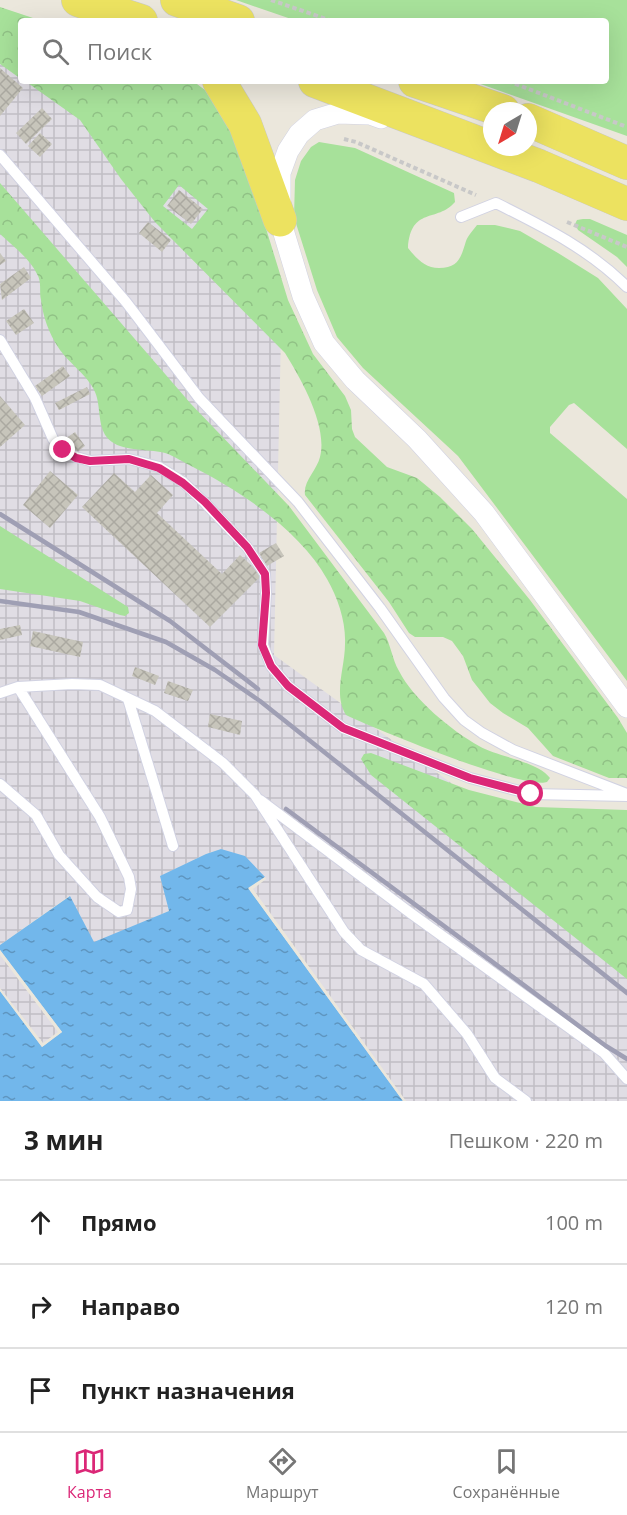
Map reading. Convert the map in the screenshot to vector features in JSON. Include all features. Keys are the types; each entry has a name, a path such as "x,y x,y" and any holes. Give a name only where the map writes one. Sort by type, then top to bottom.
{"main road":[{"path":"78,0 132,18"},
{"path":"177,0 229,18"},
{"path":"221,84 245,124 280,220"},
{"path":"323,84 538,166 627,204"},
{"path":"424,84 483,104"},
{"path":"537,124 627,163"}],"street":[{"path":"538,166 512,166 370,114 338,113 315,120 299,134 288,151 280,173 280,220 303,296 324,343 355,380 417,439 484,513 627,707"}],"lane":[{"path":"0,155 126,302 200,398 298,502 380,608 444,698 464,720 513,750 627,795"},
{"path":"461,217 496,204 566,240 607,267 627,287"},
{"path":"0,340 35,398 53,439 63,450 76,458 90,461 129,459 159,468 183,483 205,502 247,547 265,574 266,593 262,645 271,666 288,686 343,728 470,778 531,794 627,795"},
{"path":"0,693 18,687 100,685 155,711 222,763 255,795 604,1053 627,1079"},
{"path":"0,784 36,815 59,855 97,897 119,912 127,910 131,889 129,877 100,817 18,687"},
{"path":"129,699 173,846"},
{"path":"255,795 344,932 361,950 424,984 467,1034 495,1078 526,1101"}],"path":[{"path":"271,0 323,18"},
{"path":"516,84 627,127"},
{"path":"344,139 356,142 496,204"}],"shaded area":[{"path":"0,9 18,19 18,84 182,84 282,288 274,655 627,910 627,1101 403,1101 248,888 264,877 221,849 161,876 169,911 94,943 69,896 0,945"},
{"path":"0,950 62,1032 42,1047 0,991"}],"green space":[{"path":"236,0 627,0 627,136 537,104 537,102 480,84 609,84 609,18 288,18"},
{"path":"0,7 33,18 18,18 18,77 0,64"},
{"path":"29,84 197,84 205,90 232,133 264,222 288,300 313,354 345,396 351,410 355,437 387,467 417,478 440,497 472,529 530,600 627,733 627,778 609,778 553,756 528,728 490,703 472,680 463,656 452,641 443,637 415,637 409,633 389,602 305,495 306,485 320,457 320,431 312,403 285,353 155,222 121,179 80,120","holes":["179,185 208,209 192,229 163,206"]},
{"path":"319,142 355,148 454,193 455,202 448,208 419,221 410,235 408,248 425,265 439,268 455,264 467,239 477,225 495,225 520,231 598,278 627,309 627,449 574,403 569,405 550,427 550,433 627,499 627,681 458,456 363,368 337,337 317,290 294,217 295,180 301,161 311,147"},
{"path":"0,183 191,404 289,506 384,633 405,682 423,703 468,740 487,750 536,767 550,778 547,782 533,782 481,768 346,715 340,698 345,653 343,619 331,586 316,562 286,529 231,488 169,454 123,447 107,437 101,426 97,398 92,386 62,353 49,330 43,313 39,280 34,268 0,234"},
{"path":"590,219 627,235 627,267 617,257 578,230 575,224 577,220"},
{"path":"0,526 128,607 129,613 125,616 80,601 0,589"},
{"path":"371,753 469,790 536,807 627,810 627,979 371,775 361,759 364,754"}],"water":[{"path":"221,849 245,856 265,877 249,889 403,1101 0,1101 0,991 42,1047 62,1032 0,950 0,945 70,896 94,942 169,911 160,876"}],"pier":[{"path":"265,877 266,879 253,889 406,1101 403,1101 248,888"},
{"path":"0,950 62,1032 42,1047 0,988 43,1043 58,1032 0,955"}],"building":[{"path":"0,68 23,88 0,116"},
{"path":"42,108 52,119 26,144 16,133"},
{"path":"40,133 52,144 40,157 28,146"},
{"path":"179,190 203,209 191,224 167,206"},
{"path":"148,222 171,240 162,252 139,233"},
{"path":"0,253 6,261 0,265"},
{"path":"24,267 31,278 2,300 0,284"},
{"path":"24,309 34,323 16,335 6,321"},
{"path":"63,366 70,376 42,396 35,386"},
{"path":"87,387 90,394 59,410 55,403"},
{"path":"0,396 25,425 0,447"},
{"path":"75,432 85,446 76,453 65,439"},
{"path":"50,471 78,495 50,528 23,505"},
{"path":"114,473 135,492 151,475 173,495 157,513 222,574 240,555 262,575 210,627 82,507"},
{"path":"276,543 284,556 267,566 259,553"},
{"path":"20,625 22,635 0,640 0,629"},
{"path":"33,631 83,642 80,657 30,646"},
{"path":"135,667 159,676 155,685 132,676"},
{"path":"168,681 193,690 188,701 164,693"},
{"path":"210,714 242,721 240,735 208,727"}],"railway":[{"path":"0,514 170,621 258,689"},
{"path":"0,601 79,612 166,642 215,670 260,701 627,993"},
{"path":"286,809 606,1046 627,1059"}],"route":[{"path":"63,450 76,458 90,461 129,459 159,468 183,483 205,502 247,547 265,574 266,593 262,645 271,666 288,686 343,728 470,778 531,794"}]}
